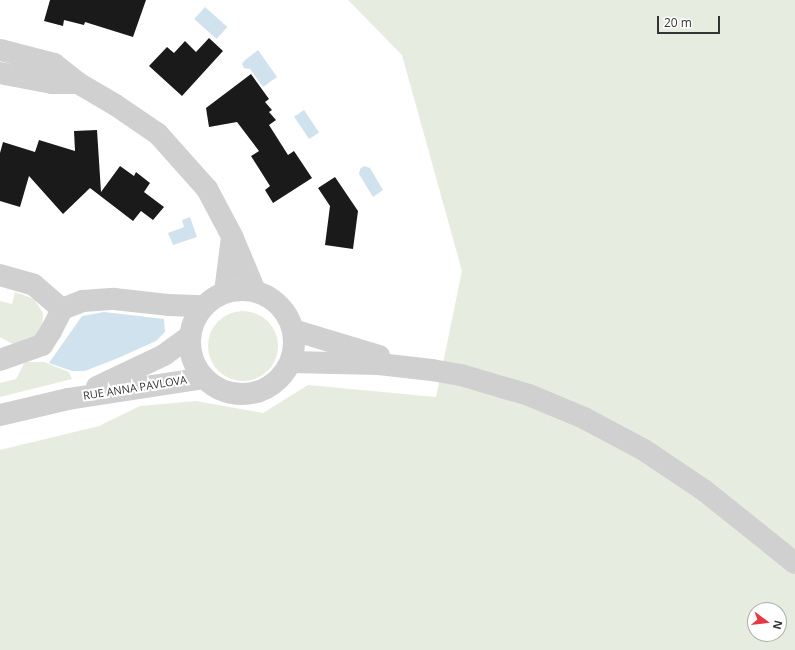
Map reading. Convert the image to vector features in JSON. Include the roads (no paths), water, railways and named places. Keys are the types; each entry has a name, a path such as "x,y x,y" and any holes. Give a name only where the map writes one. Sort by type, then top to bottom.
{"street":[{"path":"0,50 54,64 78,83 114,104 158,134 207,189 232,236 255,291"},
{"path":"0,73 52,83 78,83"},
{"path":"225,292 232,236"},
{"path":"0,275 34,285 62,309"},
{"path":"240,289 255,291 268,296 280,305 288,316 293,330 294,346 291,362 283,375 272,386 258,392 243,395 228,393 214,387 203,378 194,365 190,351 190,336 194,320 203,306 213,298 225,292 240,289"},
{"path":"0,360 42,345 52,331 62,309 83,301 114,299 168,305 203,306"},
{"path":"293,330 432,370"},
{"name":"RUE ANNA PAVLOVA","path":"68,399 116,379 164,355 190,336"},
{"path":"291,362 379,364 432,370 461,375 529,395 598,425 644,450 705,491 795,563"},
{"name":"RUE ANNA PAVLOVA","path":"0,415 68,399 203,378"}],"water":[{"path":"205,7 227,27 217,39 194,19"},
{"path":"258,50 277,77 263,87 250,69 244,68 242,64"},
{"path":"304,110 319,132 309,139 294,117"},
{"path":"364,166 370,168 383,190 373,197 359,174 360,169"},
{"path":"190,217 197,237 173,245 168,233 184,227 182,220"},
{"path":"104,312 164,319 165,332 156,341 85,371 72,371 49,363 82,316"}]}
